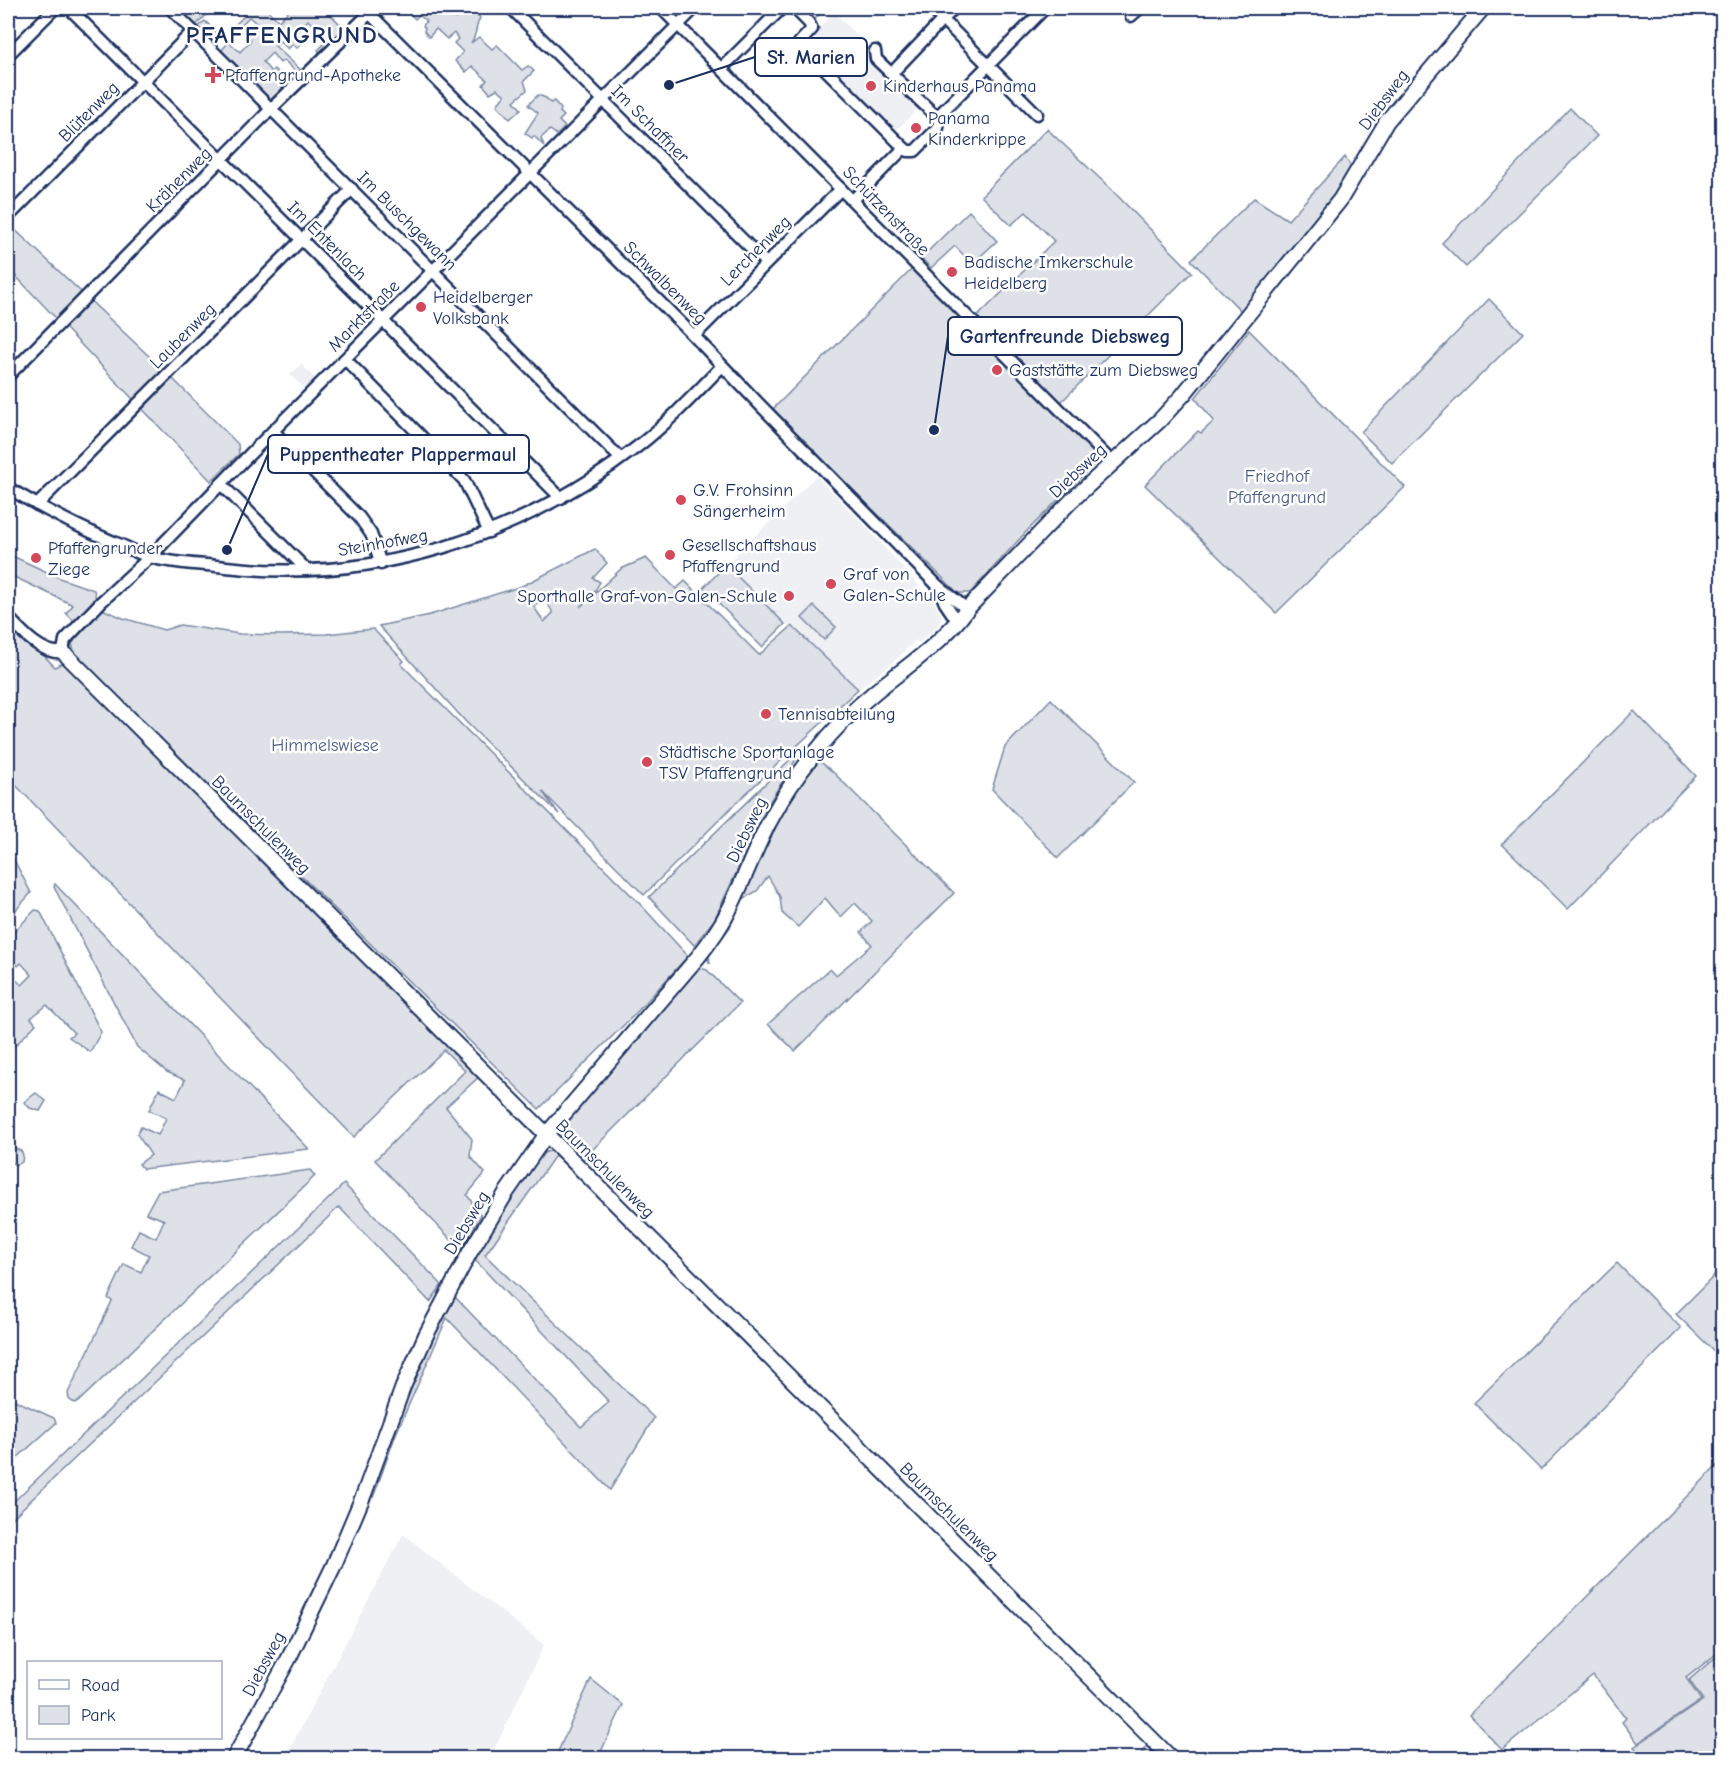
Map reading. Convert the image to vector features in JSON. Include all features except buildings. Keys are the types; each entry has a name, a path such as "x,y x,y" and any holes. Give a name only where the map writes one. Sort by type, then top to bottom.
{"main road":[{"name":"Diebsweg","path":"234,1758 288,1660 334,1565 364,1494 403,1387 426,1335 470,1252 506,1193 546,1135 715,934 732,903 771,818 794,780 817,750 861,703 929,649 958,622 964,607 1072,500 1168,411 1214,358 1340,200 1387,121 1483,8"},
{"name":"Baumschulenweg","path":"63,652 1171,1758"}],"street":[{"path":"8,55 55,8"},
{"name":"Im Entenlach","path":"69,8 561,498"},
{"name":"Im Buschgewann","path":"170,8 620,458"},
{"name":"Im Schaffner","path":"511,8 766,263"},
{"name":"Schützenstraße","path":"661,8 1113,463"},
{"name":"Marktstraße","path":"63,652 63,643 101,602 150,557 695,8"},
{"path":"722,68 782,8"},
{"path":"794,8 811,26 810,32 800,43 904,148 908,151 915,151 938,128 939,121 876,59 875,51"},
{"path":"931,8 1037,114"},
{"path":"891,74 954,8"},
{"path":"937,117 1045,8"},
{"path":"1131,16 1140,8"},
{"name":"Krähenweg","path":"8,376 369,9"},
{"name":"Schwalbenweg","path":"369,9 694,336 938,586 964,607"},
{"name":"Blütenweg","path":"8,217 194,31"},
{"path":"852,200 904,148"},
{"name":"Laubenweg","path":"37,505 352,189"},
{"name":"Lerchenweg","path":"694,336 841,189"},
{"path":"345,359 464,480 489,532"},
{"name":"Steinhofweg","path":"8,488 80,527 150,557 252,570 307,570 381,564 456,545 561,498 659,429 722,366"},
{"path":"273,431 359,517 371,534 381,564"},
{"path":"221,484 307,570"},
{"name":"Schwalbenweg","path":"938,586 945,603 958,622"},
{"name":"Baumschulenweg","path":"8,617 36,643 56,653 63,652"}],"shaded area":[{"path":"834,12 873,52 869,57 919,108 896,130 811,46 813,36"},
{"path":"301,364 320,384 311,394 290,375"},
{"name":"Graf von Galen-Schule","path":"816,476 861,521 935,604 941,615 940,624 919,643 916,640 890,665 858,689 792,626 785,624 726,565"},
{"path":"403,1534 544,1645 490,1758 285,1758"}],"green space":[{"path":"176,8 214,8 195,26"},
{"path":"231,8 265,8 279,21 291,8 320,8 327,11 346,30 321,54 318,50 327,41 308,20 294,35 302,43 297,48 293,44 288,49 280,41 275,46 303,72 299,75 284,60 280,63 272,53 263,62 271,72 274,69 291,85 273,103 220,52 229,42 240,52 251,40 246,34 256,23 249,17 235,31 232,28 244,16 240,11 237,14"},
{"path":"404,8 453,8 449,13 456,19 468,8 482,10 478,15 480,18 471,43 479,37 492,49 497,45 522,70 528,66 534,71 524,81 527,90 514,101 521,109 510,119 497,105 505,95 497,89 490,93 483,85 487,80 472,66 466,72 455,61 463,52 454,43 458,39 454,33 447,39 436,29 429,37 423,26 426,21 419,15 415,19"},
{"path":"799,8 826,8 813,21"},
{"path":"205,21 219,35 211,42 197,28"},
{"path":"538,95 551,103 554,101 564,116 559,121 565,127 557,135 550,130 541,138 544,146 534,136 532,138 525,133 538,113 528,105"},
{"path":"1570,108 1597,136 1466,267 1442,243"},
{"path":"1047,129 1109,187 1192,272 1061,402 975,319 1054,241 1026,212 1011,225 981,196"},
{"path":"1345,157 1352,168 1351,174 1243,313 1191,260 1254,198 1288,220"},
{"path":"969,211 997,241 972,264 955,246 931,268 921,258"},
{"path":"8,223 169,375 238,444 239,454 211,481 8,268"},
{"path":"913,268 1096,449 1098,460 1025,533 970,593 958,593 772,410"},
{"path":"1489,299 1523,333 1392,463 1361,432"},
{"name":"Friedhof Pfaffengrund","path":"1249,330 1405,487 1276,613 1145,485 1198,431 1201,433 1214,421 1195,398"},
{"name":"Städtische Sportanlage TSV Pfaffengrund","path":"595,549 607,563 593,578 600,582 596,589 580,607 621,569 646,558 676,589 685,581 759,655 792,626 858,689 740,799 644,895 542,791 559,814 466,722 379,626 430,615 522,586","holes":["544,597 553,613 544,622 534,607"]},
{"path":"8,554 62,579 94,590 96,599 75,622 66,613 73,605 8,574"},
{"path":"726,565 785,624 762,647 703,588"},
{"path":"814,606 836,627 824,640 802,618"},
{"name":"Himmelswiese","path":"102,609 164,630 180,625 240,634 282,635 326,634 373,629 404,661 401,664 640,904 688,956 636,1013 539,1109 76,655 72,645"},
{"path":"8,619 55,667 62,663 72,669 481,1075 446,1107 472,1139 470,1156 485,1173 467,1195 481,1215 461,1250 375,1160 465,1071 444,1050 354,1137 8,777"},
{"path":"1051,699 1134,782 1058,858 992,789 1005,747"},
{"path":"1634,711 1696,776 1568,909 1502,844"},
{"path":"805,745 770,801 714,920 694,945 649,897"},
{"path":"814,762 822,763 834,773 954,893 795,1051 768,1024 830,969 836,975 872,945 861,932 872,921 855,903 841,917 825,898 798,927 782,913 780,897 768,876 757,891 743,899 730,927 709,956 710,964 707,952 780,813"},
{"path":"8,848 31,893 8,919"},
{"path":"55,884 309,1149 143,1169 139,1164 151,1155 137,1134 141,1127 158,1135 166,1118 149,1110 159,1089 176,1098 185,1080 167,1072 137,1047 54,887"},
{"path":"35,910 40,911 101,1032 90,1052 69,1037 74,1033 47,1005 31,1018 36,1024 8,1053 8,1000 10,998 8,996 8,967 12,971 10,975 22,985 32,975 21,963 18,966 8,956 8,938"},
{"path":"696,967 707,970 740,1003 582,1160 564,1143 559,1130"},
{"path":"36,1093 46,1101 40,1111 30,1108 24,1102"},
{"path":"8,1145 21,1151 23,1155 20,1164 13,1164 8,1160"},
{"path":"550,1151 557,1153 485,1255 654,1418 610,1490 447,1318 396,1434 373,1498 372,1490 398,1415 452,1294 581,1427 609,1402 472,1257 536,1159"},
{"path":"310,1170 315,1176 78,1402 74,1403 69,1399 68,1393 112,1301 108,1298 124,1264 141,1272 149,1255 131,1246 139,1230 156,1238 164,1220 146,1213 158,1191"},
{"path":"344,1184 442,1285 430,1302 339,1207 8,1522 8,1507"},
{"path":"1617,1263 1681,1328 1541,1470 1474,1403"},
{"path":"1722,1268 1722,1359 1676,1314"},
{"path":"8,1397 54,1418 56,1423 8,1466"},
{"path":"1722,1461 1722,1653 1720,1651 1686,1678 1701,1700 1638,1743 1622,1722 1626,1718 1593,1675 1502,1750 1469,1715"},
{"path":"1717,1656 1722,1662 1722,1754 1715,1758 1643,1758 1634,1747 1703,1700 1689,1680"},
{"path":"591,1679 623,1705 598,1758 555,1758"},
{"path":"1149,1742 1165,1758 1139,1758"}],"place":[{"name":"Pfaffengrund-Apotheke","path":"213,75"},
{"name":"St. Marien","path":"669,85"},
{"name":"Kinderhaus Panama","path":"871,86"},
{"name":"Panama Kinderkrippe","path":"916,128"},
{"name":"Badische Imkerschule Heidelberg","path":"952,272"},
{"name":"Heidelberger Volksbank","path":"421,307"},
{"name":"Gaststätte zum Diebsweg","path":"997,370"},
{"name":"Gartenfreunde Diebsweg","path":"934,430"},
{"name":"G.V. Frohsinn Sängerheim","path":"681,500"},
{"name":"Puppentheater Plappermaul","path":"227,550"},
{"name":"Gesellschaftshaus Pfaffengrund","path":"670,555"},
{"name":"Pfaffengrunder Ziege","path":"36,558"},
{"name":"Graf von Galen-Schule","path":"831,584"},
{"name":"Sporthalle Graf-von-Galen-Schule","path":"789,596"},
{"name":"Tennisabteilung","path":"766,714"},
{"name":"Städtische Sportanlage TSV Pfaffengrund","path":"647,762"}],"district":[{"name":"PFAFFENGRUND","path":"282,35"}]}
